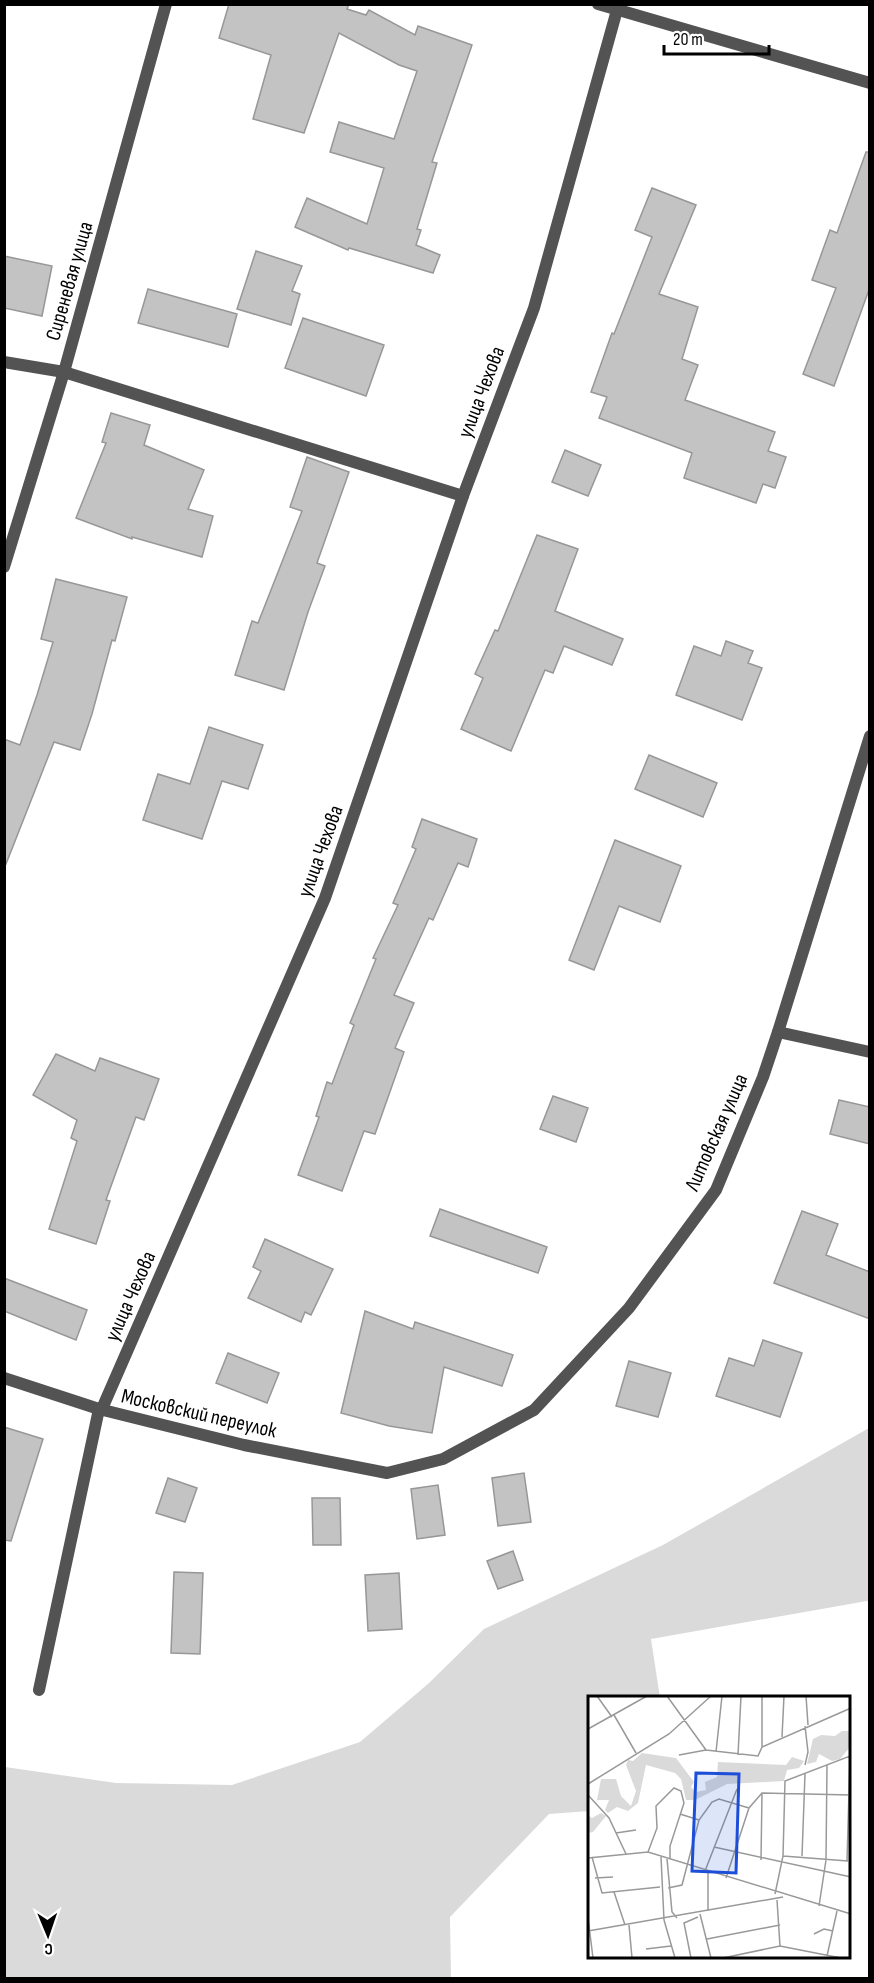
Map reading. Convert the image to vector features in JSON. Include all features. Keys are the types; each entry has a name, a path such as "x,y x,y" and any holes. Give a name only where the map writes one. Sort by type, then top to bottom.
{"street":[{"name":"Сиреневая улица","path":"4,567 64,372 166,4"},
{"path":"598,4 870,83"},
{"name":"улица Чехова","path":"39,1690 100,1409 325,898 463,496 534,308 617,10"},
{"path":"4,362 64,372 463,496"},
{"name":"Литовская улица","path":"387,1473 443,1459 534,1410 629,1308 716,1190 763,1077 870,736"},
{"path":"778,1032 870,1052"},
{"name":"Московский переулок","path":"4,1378 100,1409 244,1445 387,1473"}],"shaded area":[{"path":"869,1428 869,1603 867,1601 651,1639 660,1696 588,1696 588,1811 549,1814 450,1917 451,1978 5,1978 5,1767 116,1783 232,1785 360,1742 429,1683 484,1629 663,1545"}],"building":[{"path":"229,4 349,4 347,9 366,15 369,10 415,35 418,26 472,45 432,162 437,163 417,229 421,230 416,245 440,255 433,273 349,248 348,250 295,227 307,198 367,224 384,168 330,152 339,122 394,139 417,71 399,65 339,33 304,133 253,119 271,55 219,38"},
{"path":"866,152 870,152 870,287 834,386 803,374 836,288 812,280 830,230 837,233"},
{"path":"652,188 696,205 659,294 698,307 682,359 698,365 685,400 775,432 768,451 786,457 775,488 763,484 756,503 684,478 692,453 599,418 607,397 591,392 612,333 614,334 652,237 635,230"},
{"path":"256,251 302,266 292,291 300,294 291,325 237,309"},
{"path":"4,256 52,266 42,316 4,308"},
{"path":"148,289 237,314 228,347 138,323"},
{"path":"303,318 384,345 366,396 285,368"},
{"path":"111,413 150,425 144,445 204,470 188,509 213,516 202,557 132,537 132,539 76,518 106,443 102,442"},
{"path":"565,450 601,465 588,496 552,482"},
{"path":"307,457 349,472 317,563 325,566 284,690 235,675 252,621 258,623 302,511 290,507"},
{"path":"537,535 578,549 555,611 623,639 612,665 564,646 553,673 545,670 511,751 461,729 483,678 475,674 495,630 498,631"},
{"path":"56,579 127,597 80,750 54,742 6,864 4,863 4,739 20,745 37,695 53,642 41,639"},
{"path":"726,641 753,651 748,663 762,668 742,720 676,695 694,646 721,656"},
{"path":"209,727 263,745 248,789 222,781 202,839 143,820 158,774 190,784"},
{"path":"649,755 717,783 703,817 635,789"},
{"path":"422,819 477,839 468,867 458,863 433,920 429,918 394,995 414,1003 395,1048 404,1052 375,1134 364,1131 342,1191 298,1175 319,1117 316,1116 327,1082 332,1084 354,1025 350,1023 376,959 373,958 398,905 393,903 416,849 412,847"},
{"path":"615,840 681,866 660,922 619,906 594,970 569,960"},
{"path":"56,1054 95,1071 100,1058 159,1079 144,1120 136,1117 106,1200 110,1201 96,1244 49,1229 77,1141 71,1138 77,1120 33,1095"},
{"path":"553,1096 588,1108 576,1142 540,1129"},
{"path":"839,1100 870,1107 870,1144 830,1134"},
{"path":"440,1209 547,1247 538,1273 430,1236"},
{"path":"802,1211 838,1224 826,1255 870,1272 870,1319 774,1283"},
{"path":"265,1239 333,1269 311,1315 305,1312 301,1322 248,1298 261,1271 253,1267"},
{"path":"4,1278 87,1310 76,1340 4,1311"},
{"path":"365,1311 413,1329 415,1322 513,1355 502,1386 444,1367 432,1433 389,1426 341,1413"},
{"path":"763,1340 802,1353 780,1417 716,1396 729,1358 754,1366"},
{"path":"228,1353 279,1373 267,1403 216,1383"},
{"path":"629,1361 671,1373 658,1417 616,1406"},
{"path":"4,1427 43,1439 11,1541 4,1540"},
{"path":"524,1473 531,1522 498,1526 492,1478"},
{"path":"168,1478 197,1488 185,1522 156,1513"},
{"path":"438,1485 445,1535 417,1539 411,1489"},
{"path":"312,1498 340,1498 341,1545 313,1545"},
{"path":"513,1551 523,1580 498,1589 487,1561"},
{"path":"174,1572 203,1573 200,1654 171,1653"},
{"path":"399,1573 402,1629 368,1631 365,1575"}]}
